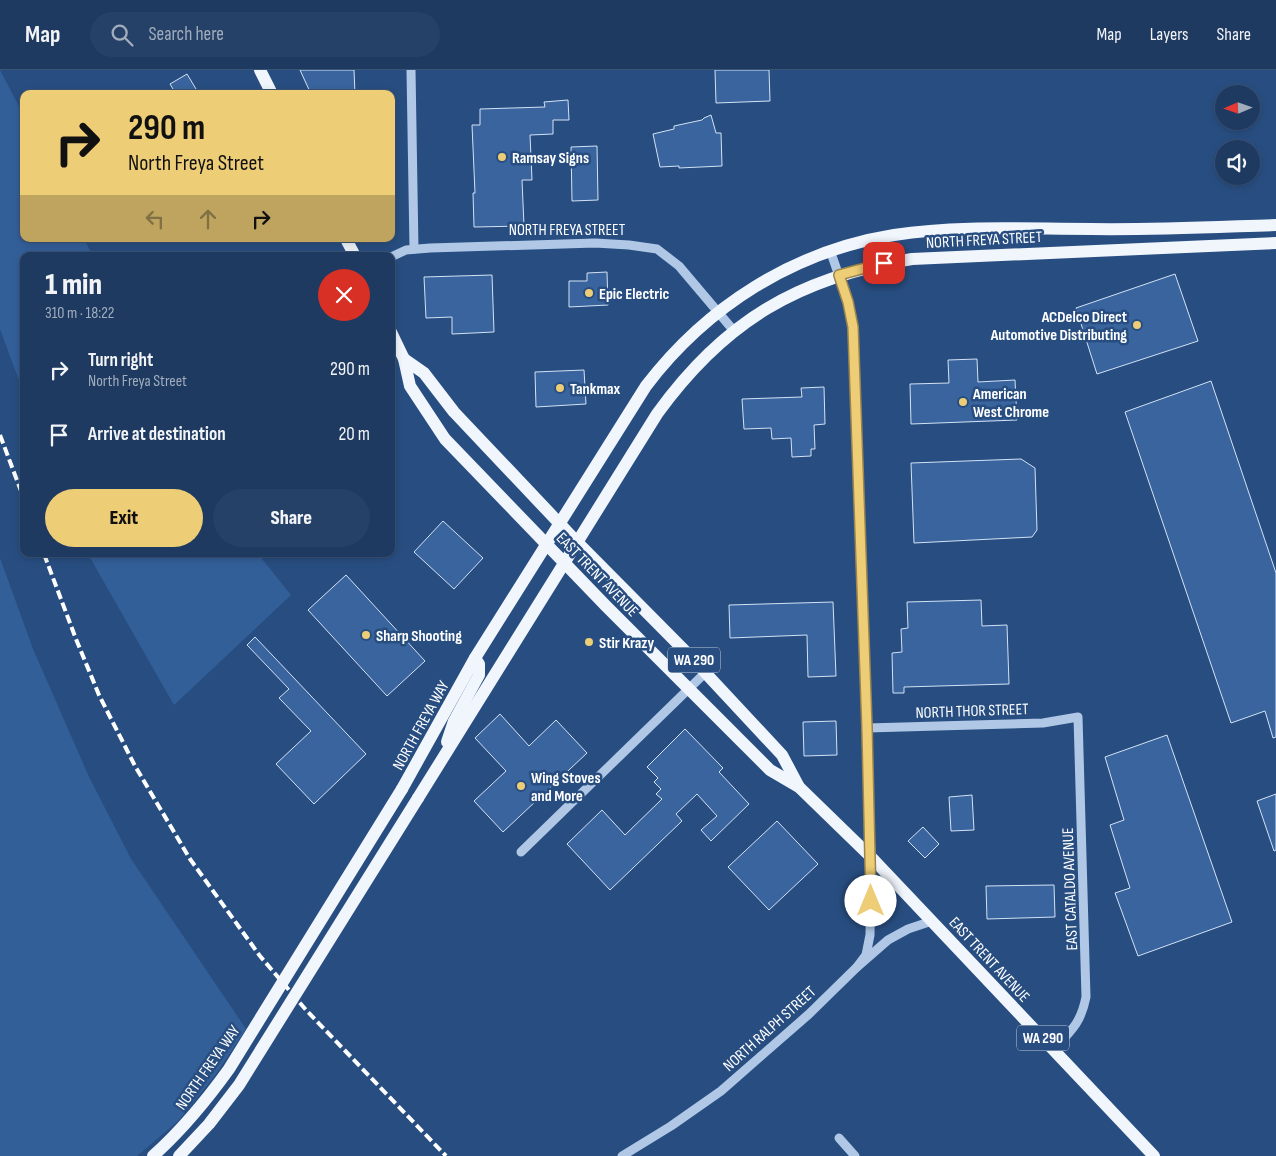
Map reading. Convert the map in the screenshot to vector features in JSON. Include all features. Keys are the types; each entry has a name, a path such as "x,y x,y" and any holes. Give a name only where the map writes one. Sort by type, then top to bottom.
{"main road":[{"path":"260,70 270,90"},
{"name":"NORTH FREYA STREET","path":"718,312 768,278 799,263 830,250 895,235 939,230 1002,228 1130,229 1276,225"},
{"name":"NORTH FREYA STREET","path":"734,331 787,296 839,275 884,263 940,257 1276,243"},
{"name":"NORTH FREYA WAY","path":"153,1156 198,1111 229,1069 402,789 475,658 646,386 681,345 718,312"},
{"name":"NORTH FREYA WAY","path":"178,1156 209,1124 239,1085 632,453 673,393 715,347 734,331"},
{"name":"EAST TRENT AVENUE","path":"395,340 404,359 410,386 445,439 564,563 770,770 799,787 871,857 1154,1156"},
{"name":"EAST TRENT AVENUE","path":"404,359 424,373 454,412 782,755 799,787"},
{"path":"442,759 454,721 480,672 479,664 475,658"}],"street":[{"path":"410,70 414,249"},
{"name":"NORTH FREYA STREET","path":"395,255 402,251 414,249 595,244 629,245 657,250 679,266 734,331"},
{"path":"830,250 848,302 853,327 871,857 870,935 866,955 857,967"},
{"path":"521,852 705,673"},
{"name":"NORTH THOR STREET","path":"867,728 1042,723 1078,717"},
{"name":"EAST CATALDO AVENUE","path":"1054,1049 1072,1030 1081,1017 1086,997 1078,717"},
{"name":"NORTH RALPH STREET","path":"622,1156 671,1126 721,1091 809,1014 879,947 902,932 932,921"},
{"path":"839,1138 855,1156"}],"shaded area":[{"path":"0,70 20,108 20,242 86,242 91,252 20,252 20,383 0,329"},
{"path":"90,557 260,557 291,595 174,705"},
{"path":"0,558 33,649 89,777 131,859 246,1029 214,1077 178,1121 137,1156 0,1156"}],"building":[{"path":"300,70 354,70 355,90 309,90"},
{"path":"715,70 769,70 770,101 716,103"},
{"path":"187,74 197,90 174,90 170,84"},
{"name":"Ramsay Signs","path":"568,100 569,120 553,120 553,134 530,135 532,180 522,180 524,226 474,227 473,193 475,193 472,125 480,125 480,109 545,107 544,102"},
{"path":"711,115 716,133 721,133 722,166 660,167 653,134 674,129 674,126 702,120"},
{"path":"597,146 598,200 572,201 571,147"},
{"name":"Epic Electric","path":"607,272 608,305 569,307 569,281 587,281 587,273"},
{"name":"ACDelco Direct Automotive Distributing","path":"1175,274 1198,341 1097,374 1076,308"},
{"path":"492,275 494,332 452,334 452,317 426,318 424,277"},
{"name":"American West Chrome","path":"977,359 978,382 1015,380 1017,420 911,424 910,384 949,383 948,360"},
{"name":"Tankmax","path":"584,370 586,404 536,407 535,372"},
{"path":"1211,381 1276,573 1276,737 1273,738 1265,711 1231,723 1125,412"},
{"path":"824,387 825,424 814,425 815,449 811,449 811,456 792,457 791,438 772,439 771,428 744,429 742,399 802,397 801,388"},
{"path":"1021,459 1035,468 1037,530 1032,537 914,543 911,463"},
{"path":"443,521 483,558 454,589 414,552"},
{"name":"Sharp Shooting","path":"346,575 425,661 387,696 308,610"},
{"path":"981,600 982,626 1007,625 1009,684 904,687 904,693 893,693 892,653 902,652 901,629 908,628 907,602"},
{"path":"833,602 836,676 808,677 807,635 730,638 729,605"},
{"path":"255,637 366,754 314,804 276,764 311,731 279,698 289,689 247,645"},
{"name":"Wing Stoves and More","path":"500,714 529,746 556,720 587,753 503,832 474,801 506,771 475,738"},
{"path":"836,721 837,755 804,756 803,722"},
{"path":"685,729 723,768 719,772 749,804 711,841 701,830 717,816 697,794 676,814 682,821 610,890 567,844 602,810 625,835 662,799 656,794 661,789 654,782 658,778 647,767"},
{"path":"1167,735 1232,922 1138,956 1115,893 1130,888 1110,825 1124,820 1105,757"},
{"path":"1276,794 1276,850 1274,851 1257,801"},
{"path":"972,795 974,830 951,831 949,797"},
{"path":"777,821 818,864 769,910 728,867"},
{"path":"923,827 939,844 925,858 908,841"},
{"path":"1054,885 1055,917 987,919 986,886"}],"railway":[{"path":"0,435 20,488"},
{"path":"45,557 99,695 135,766 190,859 260,956 306,1010 446,1156"}],"place":[{"name":"Ramsay Signs","path":"502,157"},
{"name":"Epic Electric","path":"589,293"},
{"name":"ACDelco Direct Automotive Distributing","path":"1137,325"},
{"name":"Tankmax","path":"560,388"},
{"name":"American West Chrome","path":"963,402"},
{"name":"Sharp Shooting","path":"366,635"},
{"name":"Stir Krazy","path":"589,642"},
{"name":"Wing Stoves and More","path":"521,786"}],"route":[{"path":"871,901 853,327 848,302 839,275 884,263"}]}
